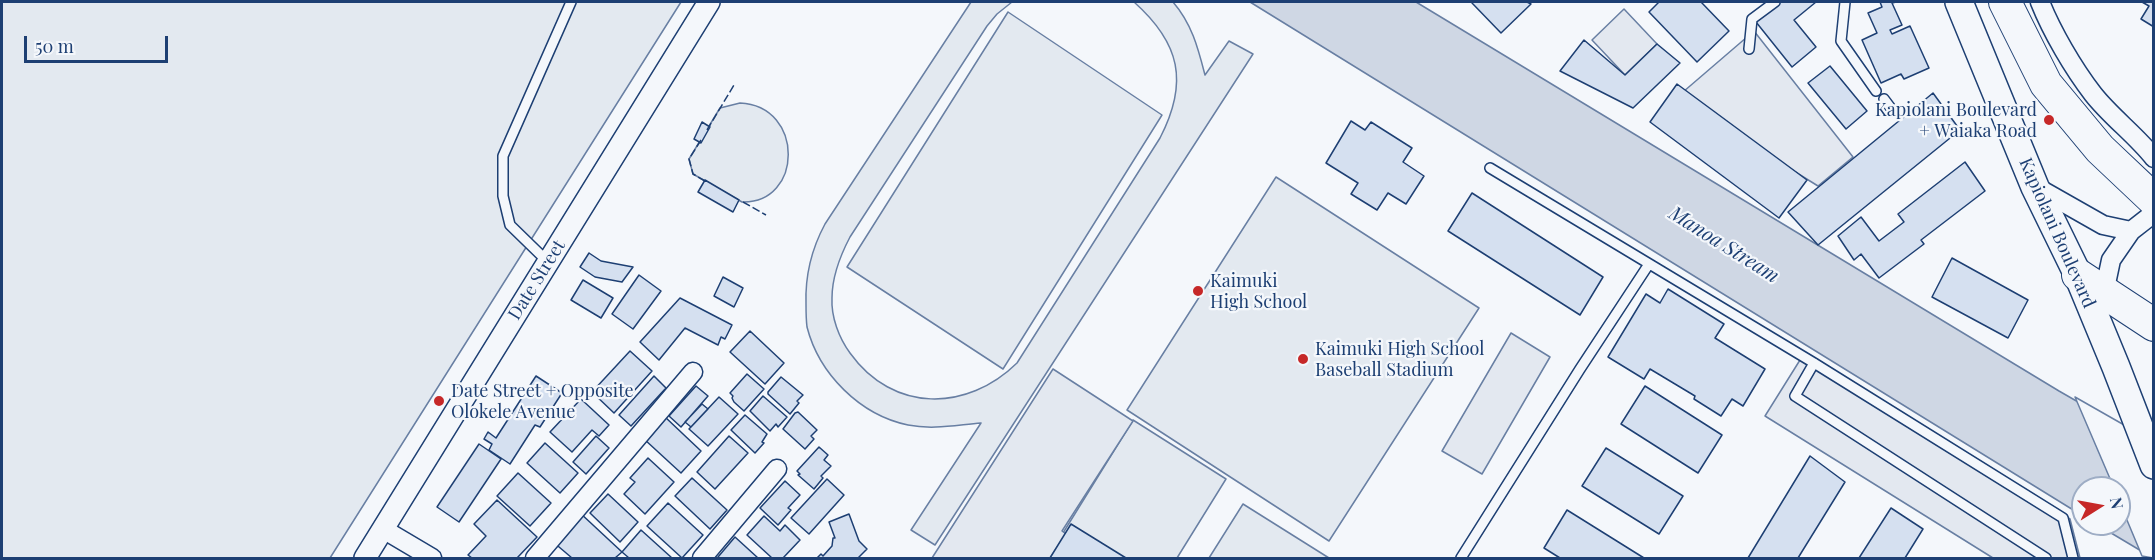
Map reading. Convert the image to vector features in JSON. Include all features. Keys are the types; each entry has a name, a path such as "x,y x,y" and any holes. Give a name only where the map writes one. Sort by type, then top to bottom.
{"highway":[{"path":"2005,2 2046,84 2100,149 2154,200"},
{"path":"2078,275 2154,325"}],"main road":[{"name":"Kapiolani Boulevard","path":"1959,2 2035,187 2078,275 2154,465"}],"street":[{"name":"Date Street","path":"365,558 709,2"},
{"path":"2040,2 2049,24 2093,95 2142,143 2154,158"},
{"path":"2035,187 2103,225 2131,231"},
{"path":"2114,362 2102,304 2111,260 2131,231 2154,213"},
{"path":"535,558 693,372"},
{"path":"702,558 777,469"},
{"path":"383,529 432,558"}],"lane":[{"path":"548,263 510,225 502,196 503,156 571,2"},
{"path":"1749,49 1752,19 1775,2"},
{"path":"1845,2 1841,41 1876,91"},
{"path":"1884,99 1893,111"},
{"path":"1490,168 1814,363 2063,518 2073,558"},
{"path":"1461,558 1649,264"},
{"path":"1814,363 1795,396 2046,558"}],"shaded area":[{"path":"2,2 681,2 330,558 2,558"},
{"path":"971,2 1012,2 987,26 850,237 833,282 832,298 836,327 850,353 867,373 887,387 909,395 931,399 954,397 976,391 997,379 1017,363 1160,138 1175,99 1177,81 1175,64 1162,33 1150,17 1134,2 1173,2 1190,28 1205,75 1229,41 1253,54 935,545 911,530 981,423 935,427 908,425 890,420 858,402 844,390 821,361 807,327 806,293 813,253 825,224"},
{"path":"1624,9 1657,44 1625,75 1592,40"},
{"path":"1008,12 1162,115 1003,369 847,267"},
{"path":"1754,31 1853,157 1818,186 1676,98"},
{"path":"740,103 761,108 776,120 785,136 788,154 785,172 777,188 762,198 742,202 693,174 689,159 720,108"},
{"name":"Kaimuki High School Baseball Stadium","path":"1276,177 1479,308 1329,541 1127,410"},
{"path":"1511,333 1550,357 1482,474 1442,451"},
{"path":"1805,352 2070,519 2071,536 2074,536 2080,558 1993,558 1765,416"},
{"path":"1053,369 1133,421 1062,531 1066,534 1050,558 932,558"},
{"path":"1133,420 1226,479 1177,558 1103,558 1063,533"},
{"path":"1243,504 1329,558 1209,558"}],"water":[{"name":"Manoa Stream","path":"1250,2 1416,2 2059,391 2153,445 2153,558 2116,536 2131,536 2131,476 2071,476 2071,509"}],"pier":[{"path":"2075,397 2154,442 2153,558 2142,556 2131,530 2131,476 2109,476"}],"building":[{"path":"1473,2 1527,2 1531,4 1501,33"},
{"path":"1659,2 1701,2 1729,31 1697,62 1649,12"},
{"path":"1780,2 1816,2 1794,20 1816,47 1792,67 1756,22"},
{"path":"1880,2 1896,2 1892,3 1902,25 1890,30 1892,34 1910,26 1929,68 1904,79 1901,74 1881,83 1862,40 1877,33 1868,13 1882,7"},
{"path":"2142,2 2154,2 2154,27 2141,19 2149,6"},
{"path":"1584,40 1625,75 1657,44 1680,63 1633,108 1560,71"},
{"path":"1830,66 1867,111 1846,129 1808,83"},
{"path":"1677,84 1807,180 1779,218 1650,122"},
{"path":"1933,93 1960,130 1818,245 1788,212"},
{"path":"1351,121 1365,130 1371,122 1412,148 1403,162 1424,176 1406,204 1388,193 1377,210 1351,194 1358,183 1326,163"},
{"path":"702,122 710,127 701,143 694,139"},
{"path":"1965,162 1985,191 1921,240 1924,244 1879,278 1861,254 1854,260 1838,236 1861,217 1879,241 1904,222 1898,214"},
{"path":"705,180 739,200 733,212 698,192"},
{"path":"1472,193 1603,277 1580,315 1448,231"},
{"path":"589,253 601,261 633,267 622,282 595,277 580,267"},
{"path":"1952,258 2028,300 2008,338 1932,297"},
{"path":"639,275 661,291 633,329 612,314"},
{"path":"723,277 743,288 734,307 714,296"},
{"path":"583,280 613,298 601,318 571,300"},
{"path":"1668,289 1724,324 1715,338 1765,369 1743,406 1732,399 1721,416 1694,399 1695,396 1650,369 1644,379 1608,357 1646,294 1660,303"},
{"path":"680,298 732,325 725,339 721,337 718,345 685,328 659,360 640,342"},
{"path":"750,331 784,363 765,384 730,352"},
{"path":"630,351 652,371 614,413 592,392"},
{"path":"747,374 764,389 744,411 734,402 730,393"},
{"path":"536,376 562,393 540,427 535,425 510,464 489,450 492,444 484,439 488,432 496,438"},
{"path":"654,376 666,388 631,426 619,415"},
{"path":"781,377 803,395 790,414 768,394"},
{"path":"696,386 708,396 681,427 669,416"},
{"path":"1645,386 1722,435 1698,473 1621,424"},
{"path":"763,396 787,417 778,427 776,424 770,431 750,411"},
{"path":"719,397 738,414 708,446 689,429"},
{"path":"581,399 609,425 599,436 592,430 572,452 550,432"},
{"path":"702,404 708,409 691,427 685,422"},
{"path":"798,412 817,430 811,436 814,439 805,449 783,429"},
{"path":"745,415 767,434 762,442 764,443 755,453 731,430"},
{"path":"664,416 701,451 681,473 644,439"},
{"path":"596,436 609,448 586,474 573,462"},
{"path":"729,436 748,453 715,489 697,472"},
{"path":"545,443 578,473 560,493 527,463"},
{"path":"479,444 501,459 459,522 437,507"},
{"path":"819,447 828,455 824,460 831,466 821,476 823,478 814,489 798,475 800,474 797,471"},
{"path":"1606,448 1683,496 1659,534 1582,486"},
{"path":"1810,456 1845,482 1798,558 1748,558"},
{"path":"648,458 674,482 645,514 624,494 635,482 630,478"},
{"path":"518,473 551,503 530,526 497,496"},
{"path":"692,478 727,510 710,529 675,496"},
{"path":"827,479 844,495 809,534 791,518"},
{"path":"785,481 800,495 788,508 791,510 778,525 760,508"},
{"path":"608,494 638,522 620,542 590,513"},
{"path":"497,500 537,537 517,558 472,558 468,555 486,536 474,524"},
{"path":"668,503 703,535 682,558 647,526"},
{"path":"1891,508 1923,529 1905,558 1859,558"},
{"path":"1567,510 1644,558 1560,558 1544,548"},
{"path":"579,512 622,552 615,558 572,558 552,541"},
{"path":"849,514 859,541 867,549 858,558 817,558 821,554 823,556 832,546 833,538 835,538 829,522"},
{"path":"764,516 780,531 785,525 800,540 783,558 772,558 747,535"},
{"path":"1071,524 1126,558 1050,558"},
{"path":"641,530 672,558 629,558 622,552"},
{"path":"735,537 758,558 719,558"}],"fence":[{"path":"707,130 734,85"},
{"path":"701,140 689,159 693,174 705,181"},
{"path":"743,202 766,215"}],"place":[{"name":"Kapiolani Boulevard + Waiaka Road","path":"2049,120"},
{"name":"Kaimuki High School","path":"1198,291"},
{"name":"Kaimuki High School Baseball Stadium","path":"1303,359"},
{"name":"Date Street + Opposite Olokele Avenue","path":"439,401"}]}
